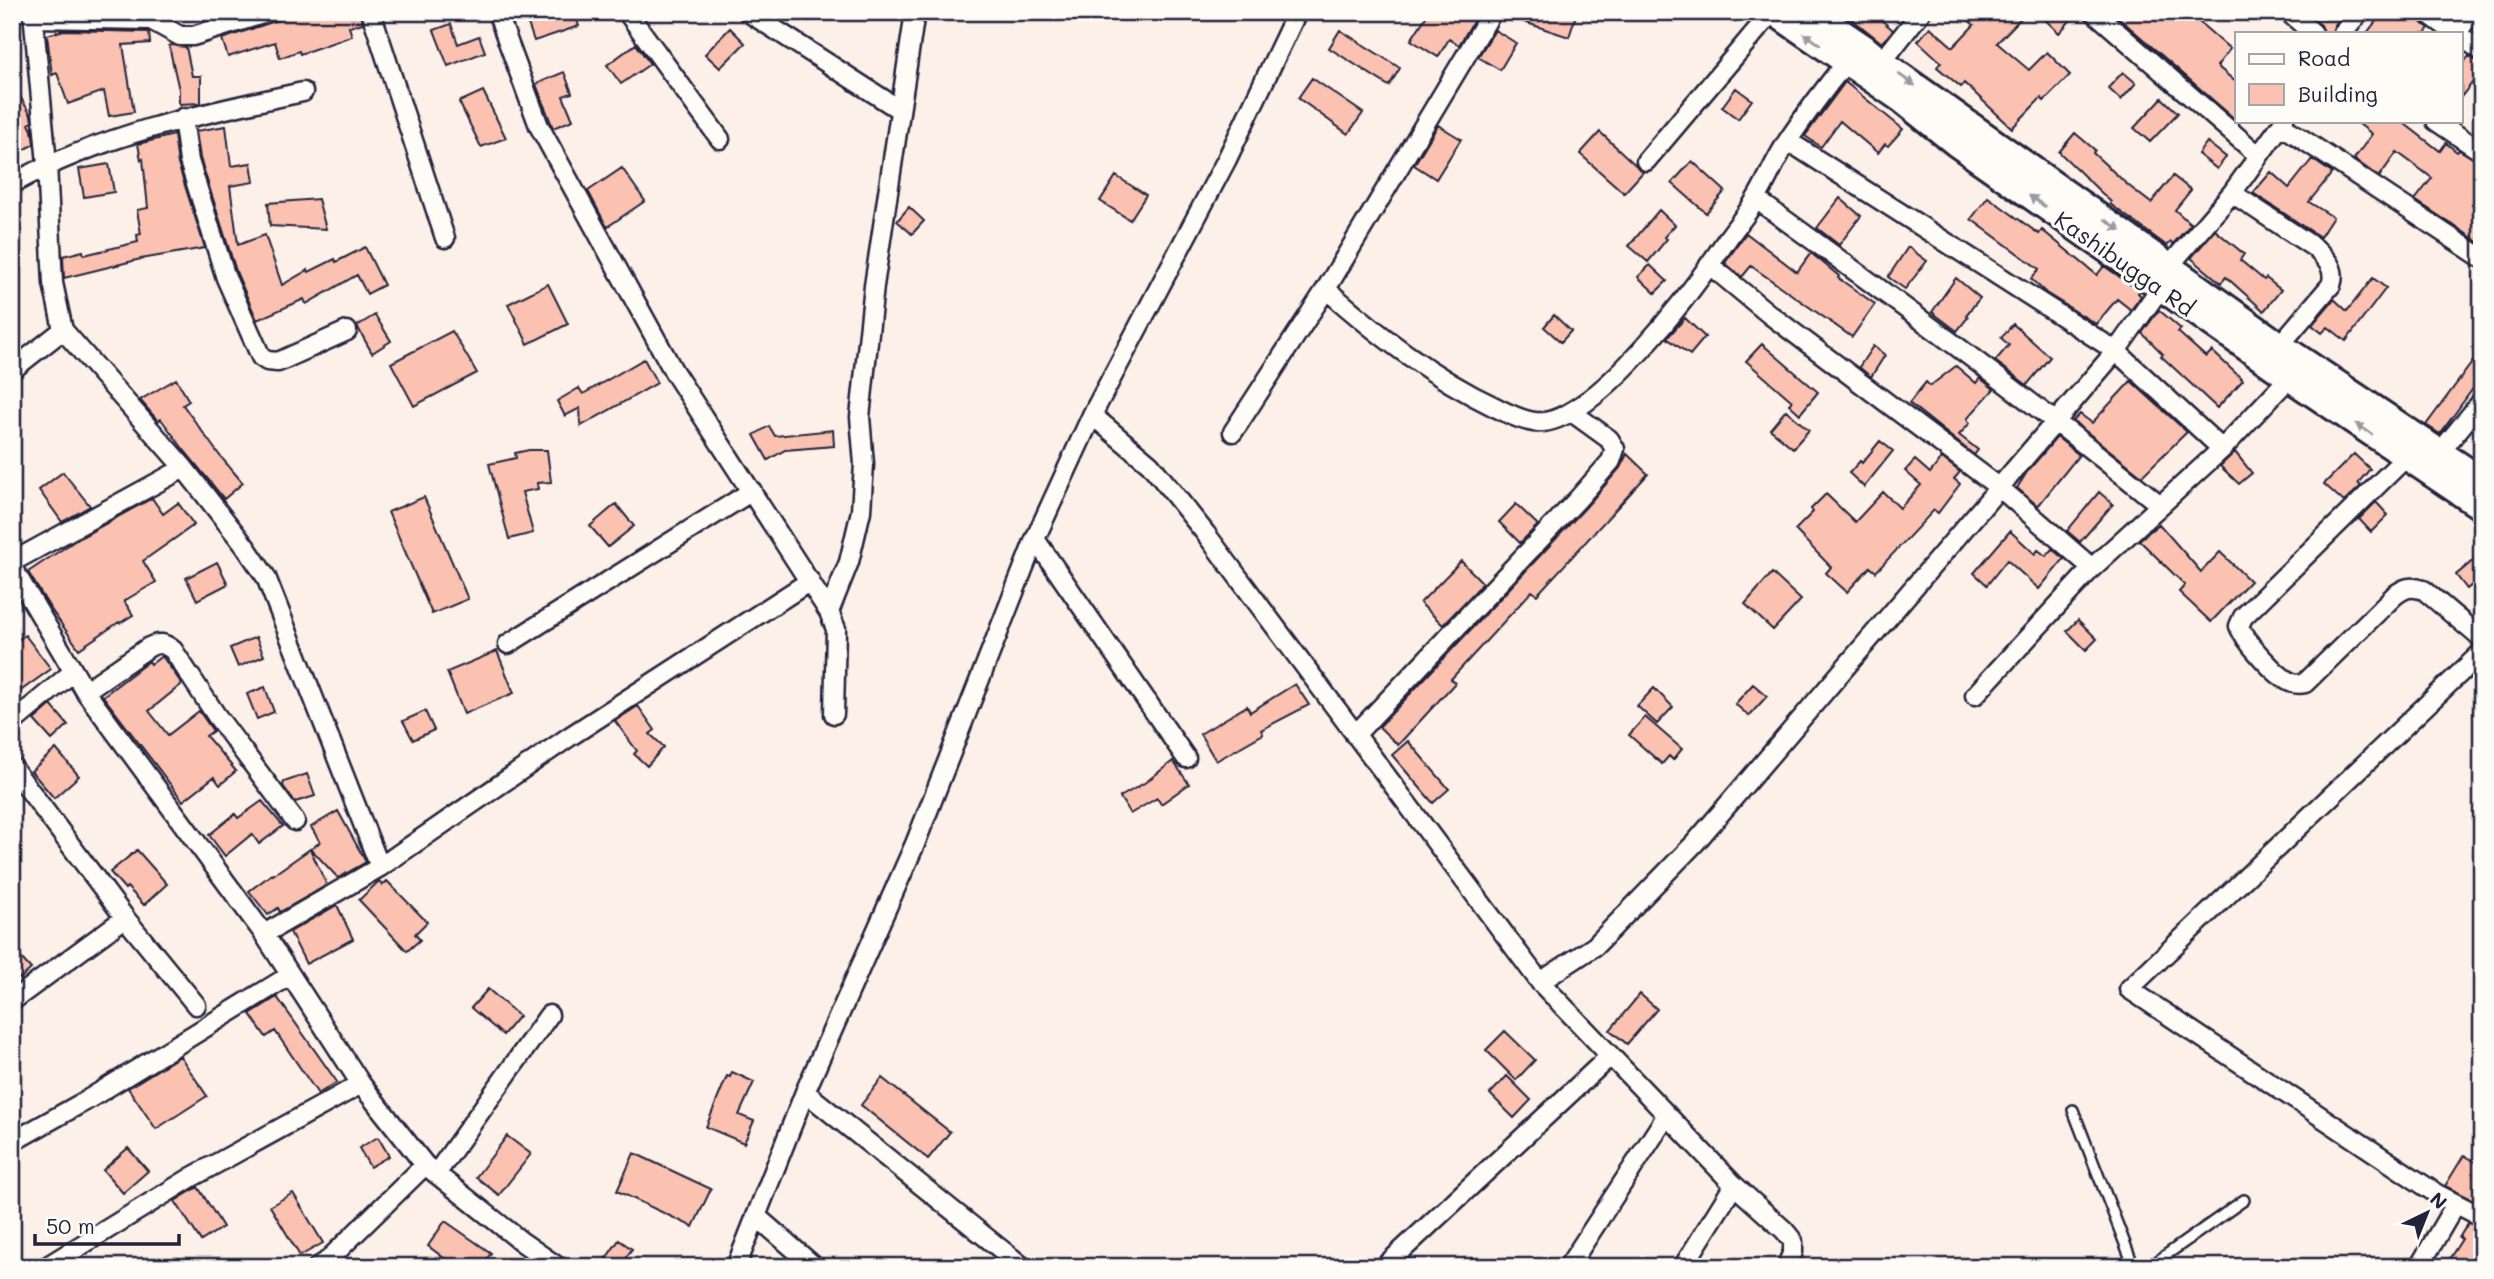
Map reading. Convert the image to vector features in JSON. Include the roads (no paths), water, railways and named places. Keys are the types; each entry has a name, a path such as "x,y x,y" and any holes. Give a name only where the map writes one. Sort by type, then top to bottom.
{"main road":[{"name":"Kashibugga Rd","path":"1772,12 1900,99 1956,145 2280,345 2482,480"},
{"name":"Kashibugga Rd","path":"1812,12 1864,47 2166,276 2289,378 2482,508"}],"street":[{"path":"269,12 193,36 180,36 151,20 33,15 47,164 53,283 63,330 184,468 266,577 380,867"},
{"path":"371,12 445,238"},
{"path":"497,12 539,127 674,372 829,612 836,629 834,714"},
{"path":"627,12 720,139"},
{"path":"748,12 900,110"},
{"path":"829,612 849,562 861,511 864,464 860,416 874,286 915,12"},
{"path":"736,1267 805,1092 915,844 1035,539 1092,415 1227,159 1297,12"},
{"path":"1233,432 1326,289 1492,12"},
{"path":"1646,161 1772,12"},
{"path":"2094,12 2258,155"},
{"path":"2288,12 2312,32"},
{"path":"2344,32 2360,12"},
{"path":"2426,12 2455,32"},
{"path":"2459,32 2472,12"},
{"path":"1882,62 1916,14"},
{"path":"2462,37 2482,51"},
{"path":"1326,289 1410,358 1482,401 1535,423 1552,421 1573,413 1637,356 1711,265 1756,199 1788,141 1846,62"},
{"path":"12,184 47,164 183,118 303,92"},
{"path":"183,118 189,161 226,278 261,357 278,362 347,331"},
{"path":"2437,122 2482,152"},
{"path":"1539,982 1595,946 1695,843 2116,351 2166,276 2282,123 2482,258"},
{"path":"1788,141 2116,351 2222,449"},
{"path":"2232,192 2315,248 2333,271 2331,285 2280,345"},
{"path":"1756,199 1898,301 2057,421 2160,505"},
{"path":"1711,265 1769,314 2000,488 2092,568"},
{"path":"12,370 63,330"},
{"path":"1975,695 2092,568 2222,449 2289,378"},
{"path":"2441,451 2482,401"},
{"path":"1355,735 1474,611 1611,461 1615,449 1609,439 1573,413"},
{"path":"1092,415 1150,464 1539,982 1734,1185 1793,1241 1793,1252 1786,1267"},
{"path":"2406,457 2243,617 2239,626 2243,636 2283,677 2295,684 2305,683 2394,596 2403,589 2413,587 2424,590 2482,639"},
{"path":"12,562 184,468"},
{"path":"508,644 752,491"},
{"path":"1035,539 1186,758"},
{"path":"12,567 85,691 264,934 361,1084 431,1170 558,1267"},
{"path":"264,934 380,867 569,737 810,581"},
{"path":"85,691 149,647 157,643 166,645 173,650 216,715 295,821"},
{"path":"2482,652 2129,989 2455,1205 2482,1217"},
{"path":"12,723 73,672"},
{"path":"12,767 125,918 196,1005"},
{"path":"12,1001 125,918"},
{"path":"12,1142 87,1100 289,976"},
{"path":"325,1265 431,1170 549,1015"},
{"path":"1384,1267 1609,1057"},
{"path":"46,1267 192,1177 361,1084"},
{"path":"805,1092 1023,1267"},
{"path":"1569,1267 1667,1115"},
{"path":"1683,1267 1734,1185"},
{"path":"2421,1266 2455,1205"},
{"path":"756,1216 815,1267"}],"lane":[{"path":"2073,1110 2134,1267"},
{"path":"2150,1267 2244,1200"}]}
